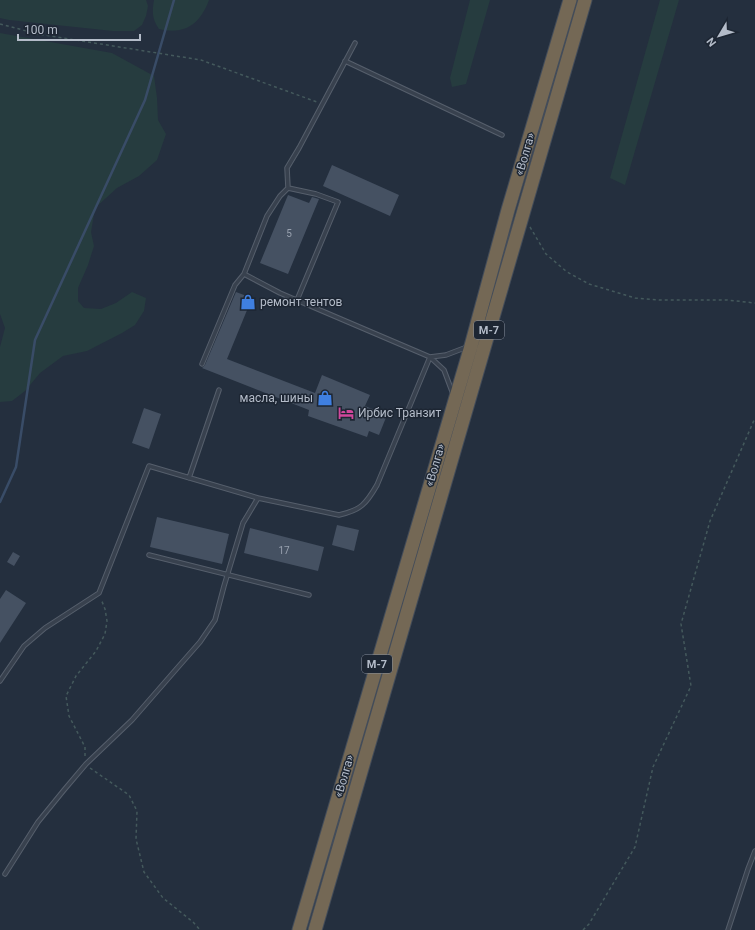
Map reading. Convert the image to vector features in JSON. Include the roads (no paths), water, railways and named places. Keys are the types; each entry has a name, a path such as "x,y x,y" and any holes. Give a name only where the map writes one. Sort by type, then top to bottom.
{"highway":[{"name":"«Волга»","path":"299,930 570,0"},
{"name":"«Волга»","path":"315,930 585,0"}],"lane":[{"path":"202,364 235,285 244,274 267,216 280,196 288,188 287,168 355,43"},
{"path":"345,60 502,135"},
{"path":"288,188 316,194 338,202 297,300"},
{"path":"244,274 280,293 430,358 444,370 454,399"},
{"path":"430,358 446,355 470,346"},
{"path":"0,681 24,646 45,628 99,593 149,466 258,498 339,515 350,512 360,508 368,500 377,485 430,358"},
{"path":"189,478 219,390"},
{"path":"5,874 38,822 86,764 132,720 200,642 215,620 243,523 258,498"},
{"path":"149,555 309,595"},
{"path":"728,930 755,851"}],"waterway":[{"path":"0,502 16,467 35,340 145,100 174,0"}],"place":[{"name":"ремонт тентов","path":"248,302"},
{"name":"масла, шины","path":"325,398"},
{"name":"Ирбис Транзит","path":"346,413"}]}
